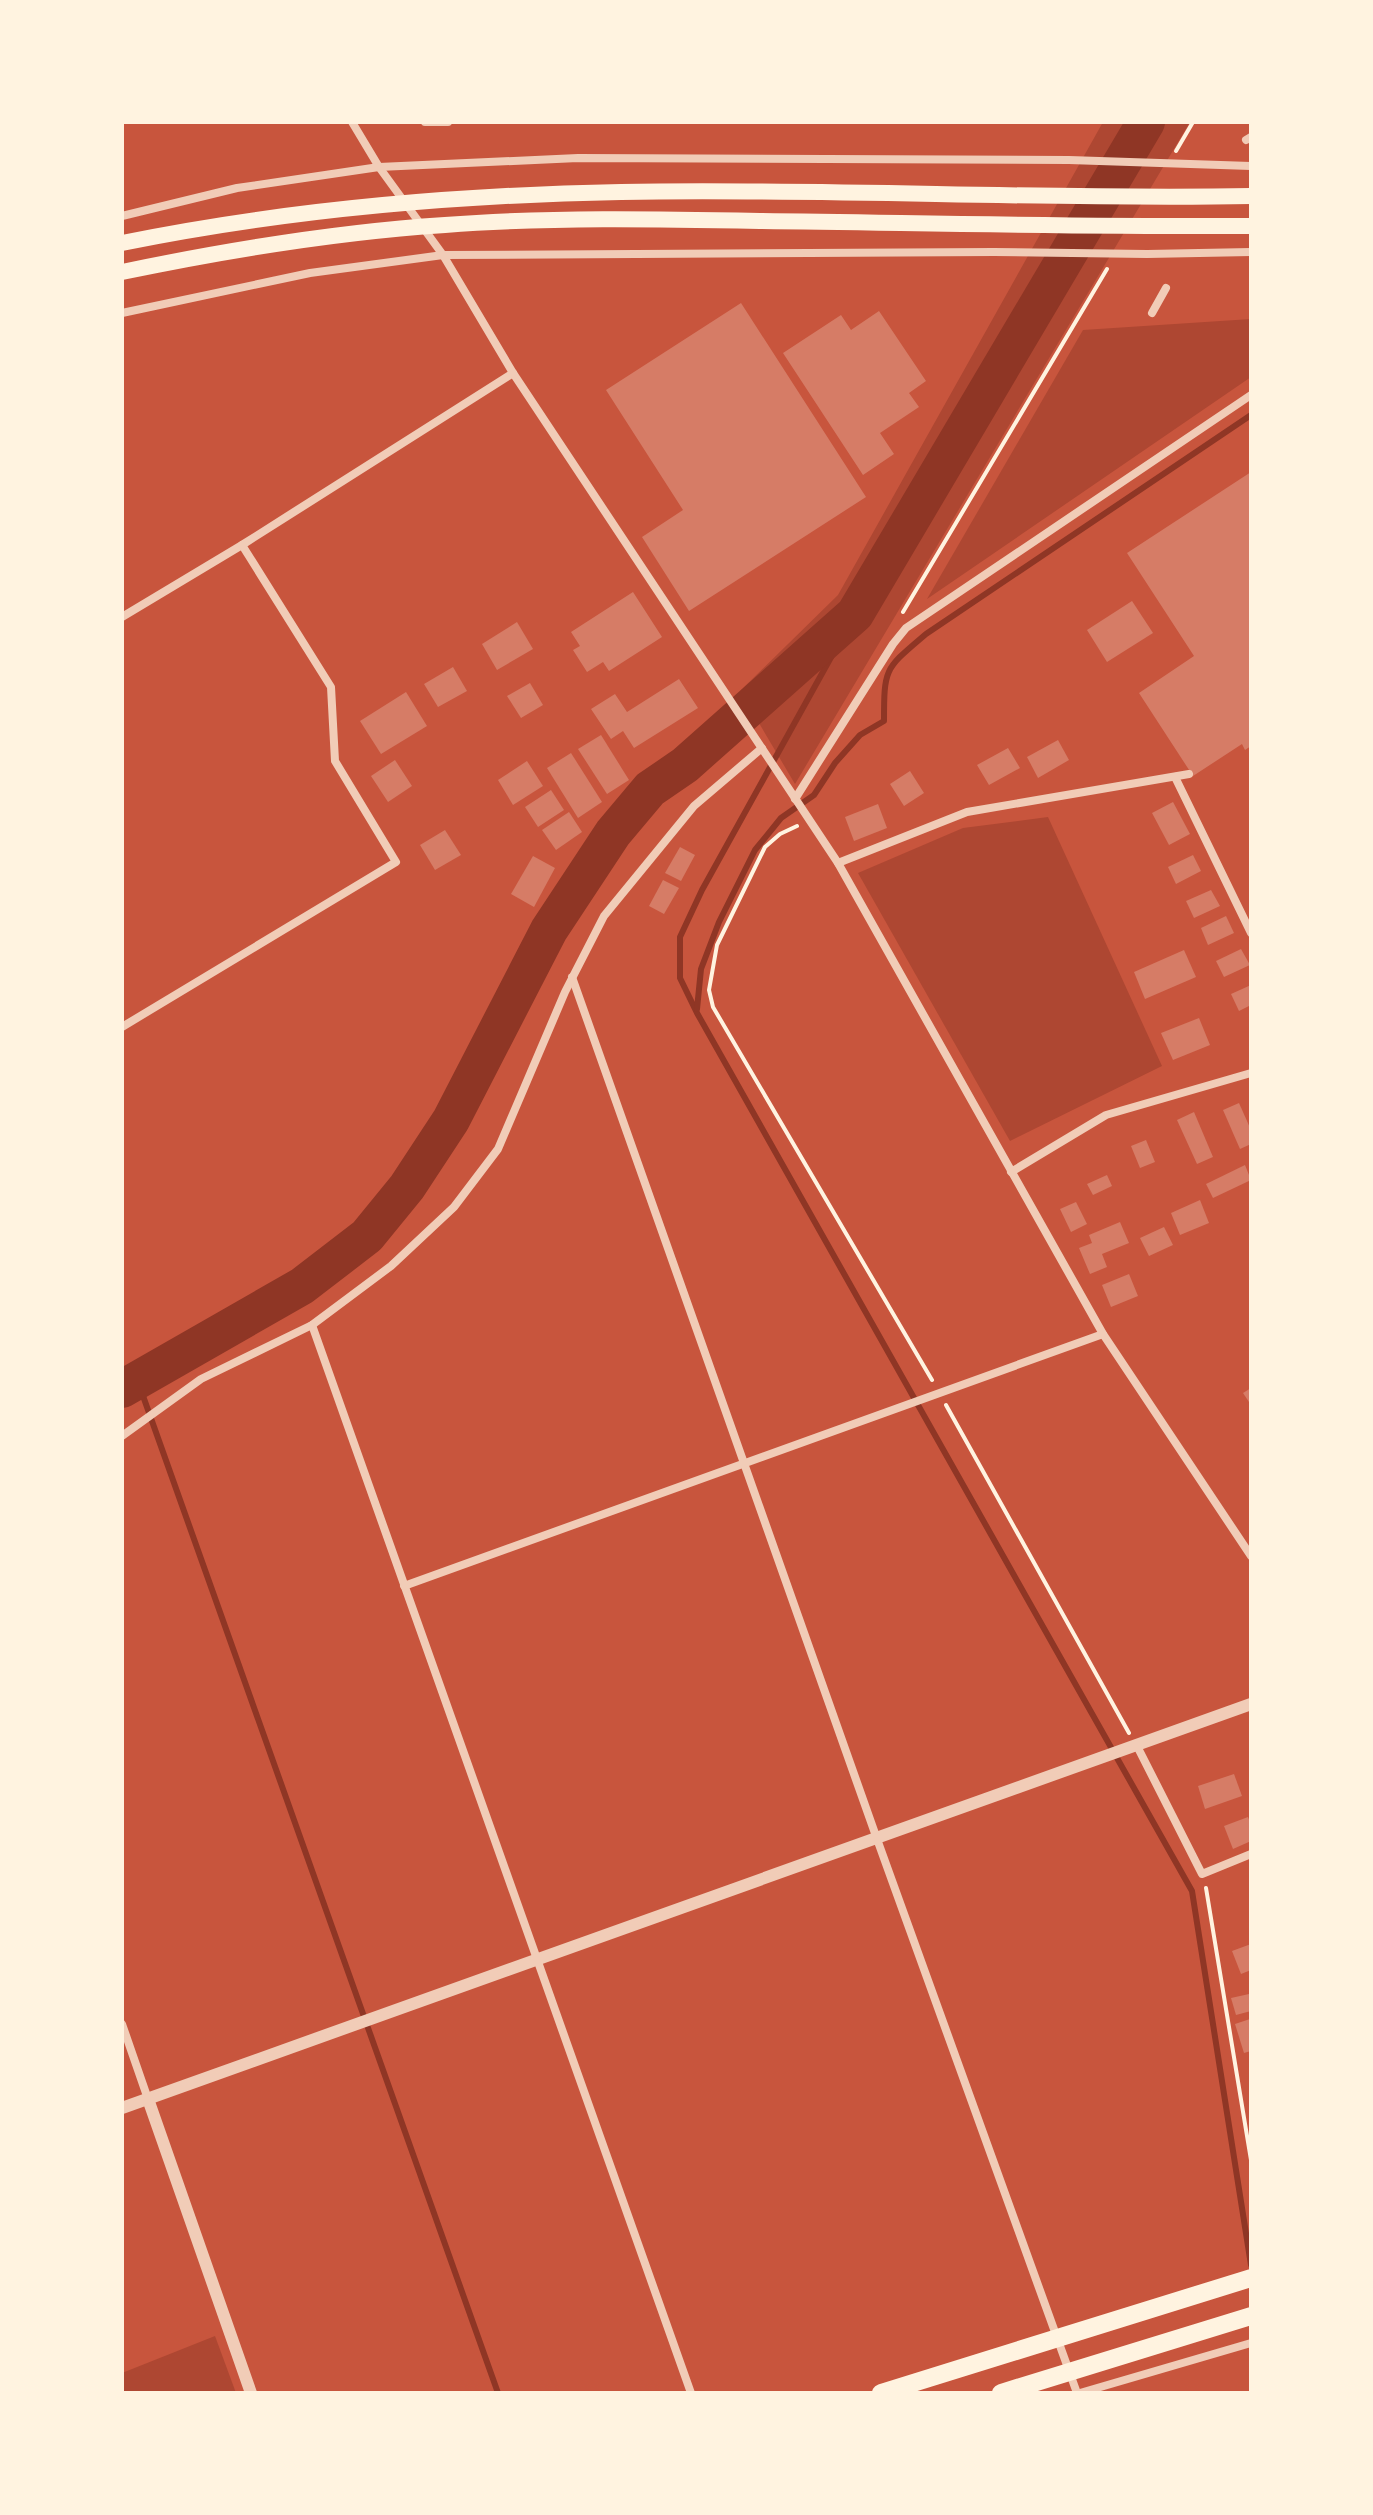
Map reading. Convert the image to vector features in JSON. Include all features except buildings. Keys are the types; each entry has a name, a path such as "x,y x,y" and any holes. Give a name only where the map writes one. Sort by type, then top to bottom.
{"highway":[{"path":"122,243 187,230 328,212 439,201 606,192 1155,198 1251,196"},
{"path":"122,272 204,255 445,225 618,219 1251,226"},
{"path":"881,2393 1251,2278"},
{"path":"1001,2393 1251,2316"}],"street":[{"path":"352,122 379,167 443,255 513,373 838,863 1103,1334 1251,1556"},
{"path":"425,122 448,122"},
{"path":"122,216 237,188 379,167 578,158 1069,160 1251,166"},
{"path":"122,313 310,273 443,255 1251,252"},
{"path":"1152,313 1166,288"},
{"path":"122,617 242,545 513,373"},
{"path":"795,799 906,628 1251,395"},
{"path":"122,1027 396,862 335,761 331,687 242,545"},
{"path":"122,1436 201,1379 312,1325 391,1266 454,1207 498,1149 572,977 604,916 694,806 762,748"},
{"path":"838,863 967,812 1189,774"},
{"path":"1175,777 1250,930"},
{"path":"572,977 877,1839 1078,2393 1251,2343"},
{"path":"1011,1172 1106,1115 1251,1073"},
{"path":"312,1325 691,2393"},
{"path":"404,1586 1103,1334"},
{"path":"122,2108 1251,1704"},
{"path":"1133,1747 1202,1874 1251,1854"},
{"path":"122,2024 251,2393"}],"path":[{"path":"1169,163 1193,122"},
{"path":"893,644 892,631 1112,260"},
{"path":"810,820 780,834 765,847 717,945 709,990 713,1007 936,1393 1133,1747"},
{"path":"1202,1874 1210,1897 1251,2160"}],"shaded area":[{"path":"1103,122 1190,122 795,784 740,691 838,595"},
{"path":"1251,319 1251,377 927,599 1083,330"},
{"path":"1048,817 1162,1066 1010,1141 858,873 963,828"},
{"path":"215,2336 236,2393 122,2393 122,2373"}],"waterway":[{"path":"122,1389 302,1286 367,1236 407,1187 451,1120 549,930 613,833 650,789 685,765 855,614 1146,122"},
{"path":"697,1009 701,969 719,922 755,850 781,818 814,795 835,763 860,735 884,721 886,679 902,655 926,634 1251,415"},
{"path":"855,614 702,890 680,937 680,978 1192,1891 1251,2265"},
{"path":"137,1379 498,2393"}]}
